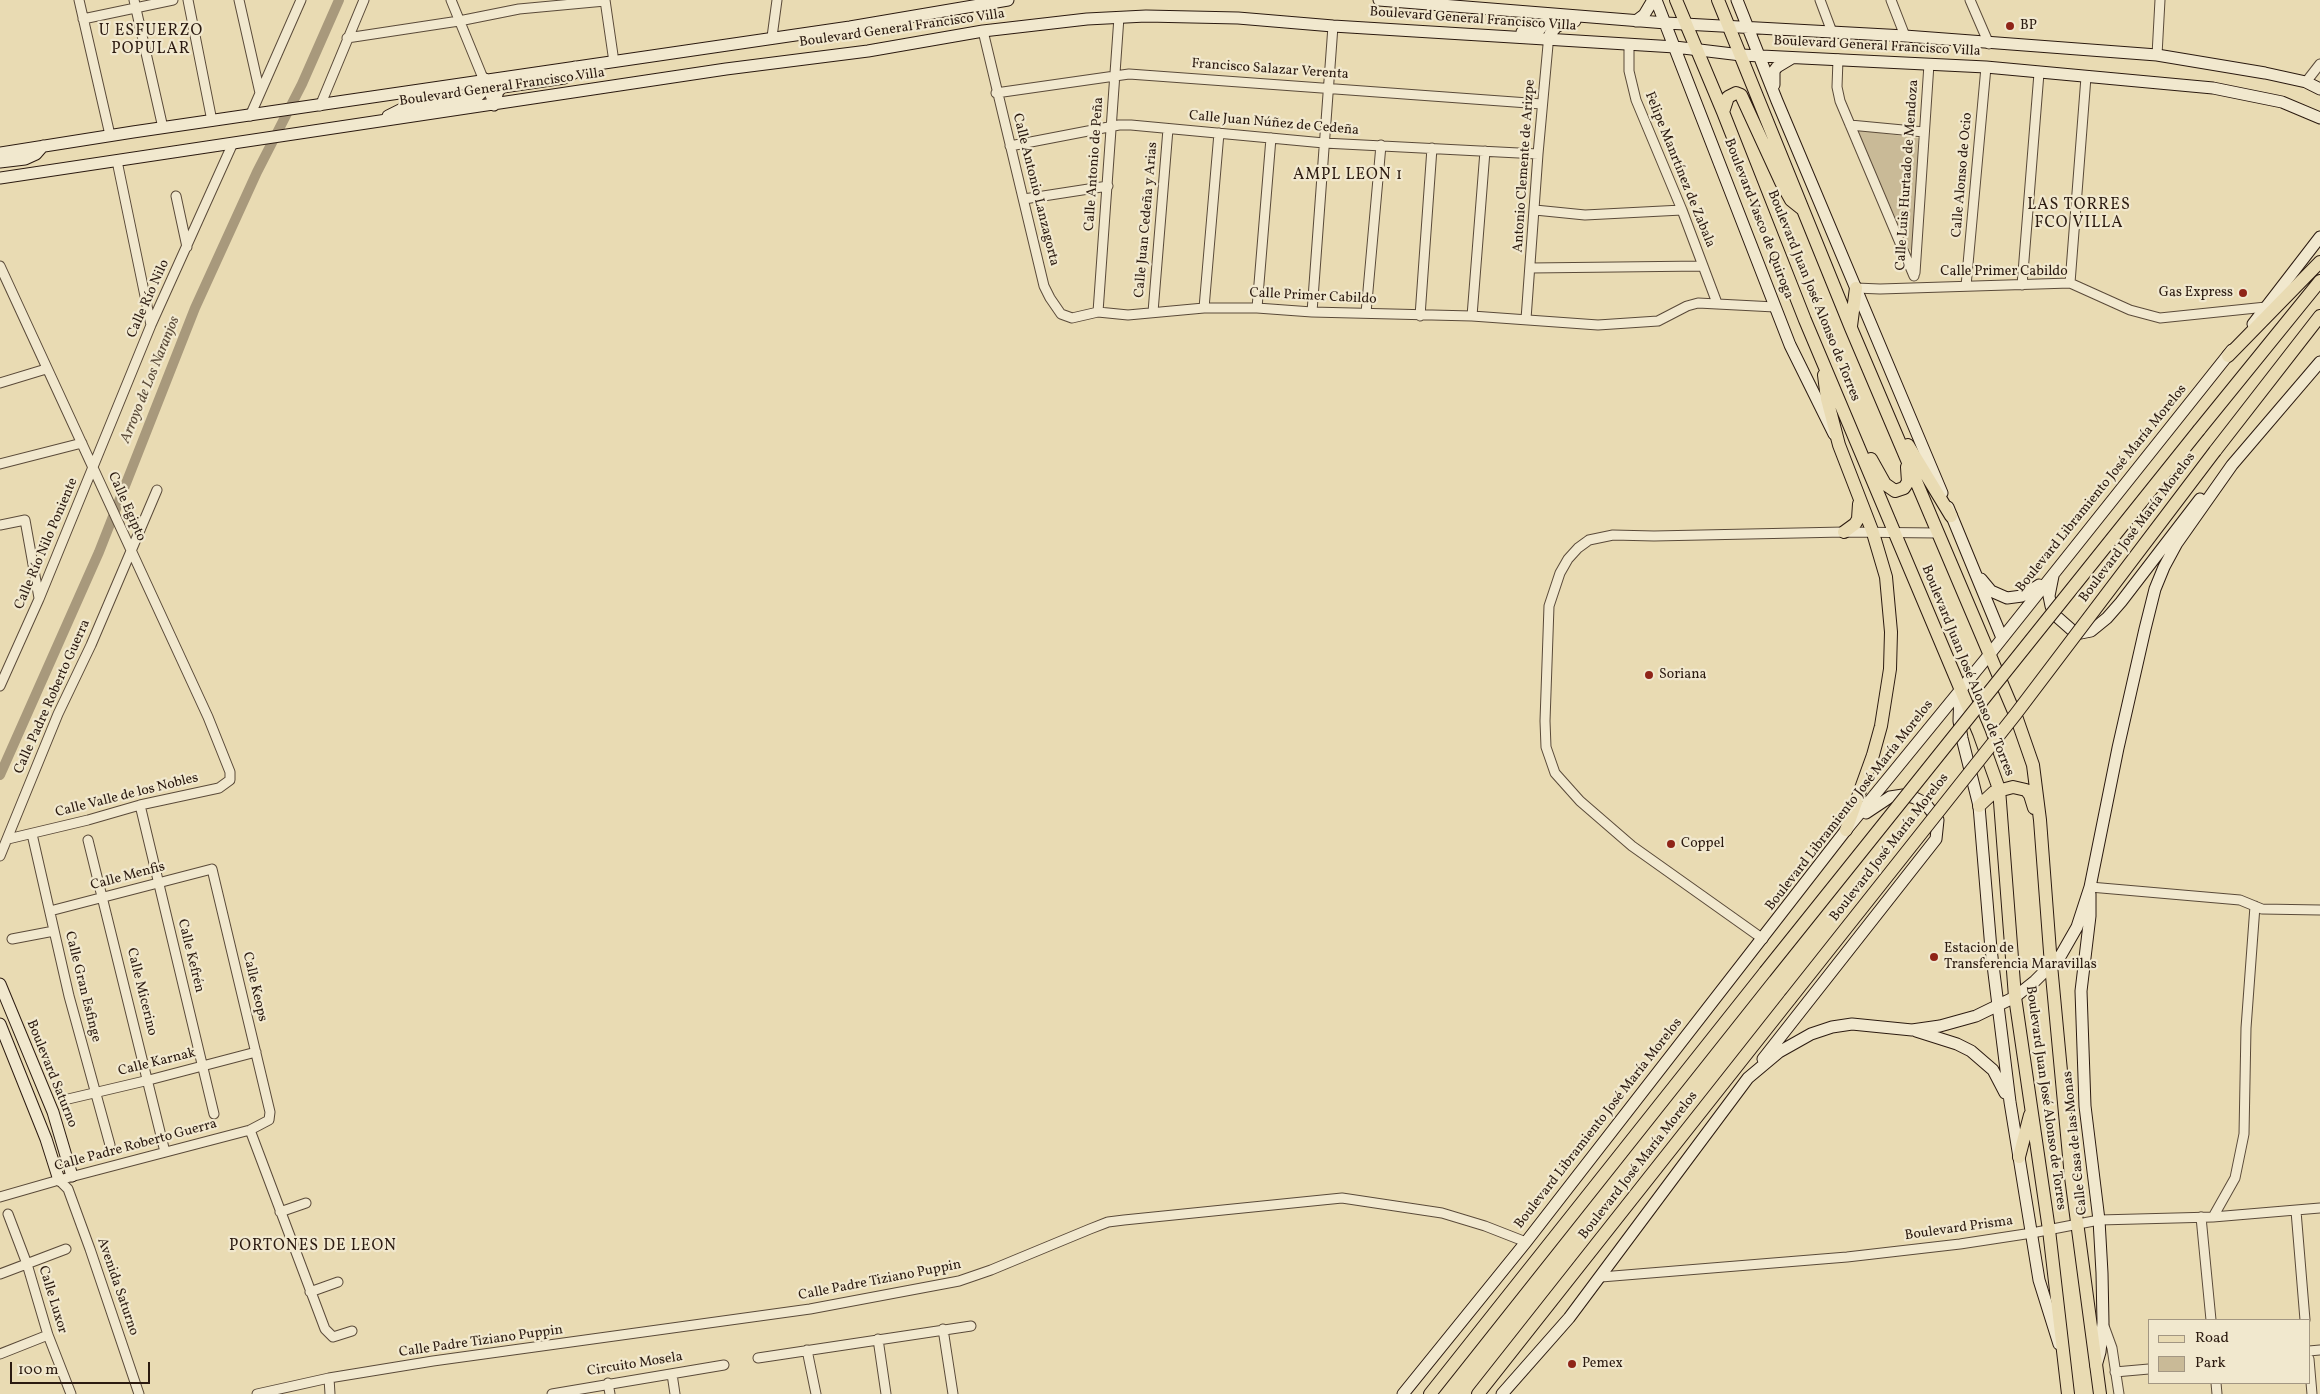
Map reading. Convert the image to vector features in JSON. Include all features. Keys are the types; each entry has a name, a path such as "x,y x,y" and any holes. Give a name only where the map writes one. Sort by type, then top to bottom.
{"main road":[{"name":"Boulevard Juan José Alonso de Torres","path":"1676,0 1822,360 1988,755 2000,789 2015,997 2049,1230 2068,1394"},
{"name":"Boulevard Juan José Alonso de Torres","path":"1718,0 1851,328 2017,719 2033,765 2040,820 2045,899 2071,1177 2088,1292 2095,1368 2100,1394"},
{"path":"1723,112 1728,97 1736,93 1741,95 1781,182 1792,200 1805,211"},
{"path":"2228,356 2320,262"},
{"name":"Boulevard José María Morelos","path":"1430,1394 2198,430 2320,281"},
{"path":"1851,328 1856,288"},
{"name":"Boulevard José María Morelos","path":"1478,1394 2021,707 2319,317"},
{"path":"1822,360 1827,399 1839,445 1873,533 1886,577 1889,599 1890,669 1881,726 1873,755 1846,830"},
{"path":"1834,388 1881,478 1895,491 1904,488 1908,482 1905,454"},
{"path":"1889,414 1951,516"},
{"path":"1844,532 1858,519 1858,496"},
{"path":"1979,806 2000,789 2020,788 2026,790 2033,800 2038,870 2045,899"},
{"path":"2019,1157 2032,1108"}],"street":[{"path":"79,0 110,135"},
{"path":"83,19 135,5 173,0"},
{"path":"188,0 212,121"},
{"path":"239,0 260,93"},
{"path":"250,116 301,0"},
{"path":"320,106 346,38 364,0"},
{"path":"451,0 485,79 494,105"},
{"path":"772,37 777,0"},
{"name":"Boulevard General Francisco Villa","path":"0,153 110,135 320,106 485,79 850,27 1008,0"},
{"name":"Boulevard General Francisco Villa","path":"1378,0 1632,21 1905,36 1989,44 2156,55 2265,73 2306,82 2320,89"},
{"path":"1548,40 1556,26 1567,21 1610,25 1632,21 1644,15 1655,0"},
{"name":"Boulevard Vasco de Quiroga","path":"1655,0 1666,23 1775,307 1806,380 1839,445"},
{"path":"1737,0 1777,102 2002,638"},
{"path":"1820,0 1832,32"},
{"path":"1891,0 1905,36"},
{"path":"1970,0 1989,44"},
{"path":"2156,55 2160,0"},
{"path":"346,38 459,21 517,4 605,1 614,62"},
{"path":"135,5 163,128"},
{"path":"1446,33 1460,30 1532,32 1542,29 1553,14"},
{"name":"Antonio Clemente de Arizpe","path":"1526,319 1542,104 1548,40 1553,14"},
{"name":"Boulevard General Francisco Villa","path":"0,178 726,69 868,51 983,32 1119,17 1228,17 1333,26 1675,47 1740,55 1838,58 1986,68 2213,88 2282,102 2320,118"},
{"name":"Calle Antonio de Peña","path":"1098,312 1119,17"},
{"path":"1312,312 1333,26"},
{"name":"Calle Antonio Lanzagorta","path":"983,32 996,93 1040,266 1050,298 1061,314 1072,318 1098,312"},
{"name":"Felipe Manrtínez de Zabala","path":"1629,45 1629,71 1633,92 1682,210 1717,302"},
{"path":"1777,102 1774,71 1781,64 1795,57"},
{"path":"1838,58 1837,87 1850,124 1914,276"},
{"name":"Calle Luis Hurtado de Mendoza","path":"1914,287 1929,64"},
{"path":"2306,82 2320,64"},
{"path":"494,105 498,91 503,87 564,78 574,72 576,67"},
{"name":"Calle Alonso de Ocio","path":"1966,286 1986,68"},
{"path":"2022,285 2038,73"},
{"name":"Francisco Salazar Verenta","path":"996,93 1114,75 1329,88 1542,104"},
{"path":"2070,283 2086,77"},
{"path":"386,120 390,114 402,109 476,98 483,91 485,79"},
{"path":"1850,124 1924,132"},
{"name":"Calle Juan Núñez de Cedeña","path":"1010,146 1112,126 1139,125 1324,143 1538,154"},
{"name":"Calle Juan Cedeña y Arias","path":"1153,312 1168,129"},
{"path":"1204,308 1219,133"},
{"path":"1257,308 1271,138"},
{"name":"Calle Río Nilo","path":"93,467 151,325 233,143"},
{"path":"0,162 25,159 36,154 43,146"},
{"path":"1366,313 1381,146"},
{"path":"1420,316 1432,148"},
{"path":"1472,316 1485,151"},
{"path":"117,161 151,325"},
{"path":"1024,199 1108,186"},
{"path":"176,196 187,247"},
{"path":"1535,210 1559,214 1595,214 1682,210"},
{"name":"Boulevard Libramiento José María Morelos","path":"1403,1394 1526,1242 1846,830 1989,655 2228,356 2320,237"},
{"name":"Calle Egipto","path":"0,266 226,760"},
{"path":"1531,268 1703,266"},
{"name":"Calle Primer Cabildo","path":"1856,288 1880,289 2070,283 2130,310 2160,318 2266,307"},
{"name":"Calle Primer Cabildo","path":"1098,312 1128,315 1204,308 1257,308 1312,312 1472,316 1598,325 1658,321 1687,306 1698,303 1717,302 1731,306 1775,307"},
{"path":"2054,572 2050,596 2051,606 2056,616 2073,630 2081,633 2091,631 2107,618 2121,602 2183,519 2320,362"},
{"path":"0,383 46,369"},
{"path":"0,464 82,442"},
{"path":"1912,1030 1958,1022 1998,1007 2015,997 2051,966 2071,941 2090,887 2118,748 2155,589 2177,542 2232,465"},
{"name":"Calle Río Nilo Poniente","path":"1,683 40,599 93,467"},
{"name":"Calle Padre Roberto Guerra","path":"0,856 58,714 91,645 157,490"},
{"path":"0,525 25,520 40,599"},
{"path":"1763,939 1632,846 1580,801 1555,773 1546,747 1549,606 1553,589 1568,559 1589,540 1601,536 1844,532 1937,533"},
{"path":"1973,568 1991,591 2007,598 2022,596 2054,572"},
{"path":"0,670 1,683"},
{"path":"1960,690 1959,721 1979,806 1998,1007 2010,1102 2039,1280 2065,1365"},
{"name":"Calle Valle de los Nobles","path":"8,839 140,805 219,788 230,780 226,760"},
{"path":"1502,1394 1563,1325 1748,1078 1930,848 1936,839 1938,820 1925,803 1903,795 1890,797 1879,803 1846,830"},
{"name":"Calle Kefrén","path":"140,805 214,1114"},
{"name":"Calle Gran Esfinge","path":"32,834 94,1092 110,1145"},
{"name":"Calle Micerino","path":"88,840 149,1080 165,1152"},
{"name":"Calle Menfis","path":"50,911 212,869"},
{"name":"Calle Keops","path":"212,869 270,1112"},
{"path":"2090,887 2240,900 2255,906 2286,910 2320,910"},
{"name":"Calle Casa de las Monas","path":"2090,887 2090,916 2081,991 2085,1106 2099,1220 2103,1323 2112,1348 2119,1394"},
{"path":"2213,1217 2235,1178 2243,1142 2246,1028 2255,906"},
{"path":"12,939 54,931"},
{"name":"Boulevard Saturno","path":"0,984 53,1112 72,1176"},
{"name":"Boulevard Saturno","path":"0,1024 46,1138 59,1180"},
{"path":"1748,1078 1794,1042 1832,1027 1852,1024 1912,1030 1957,1044 1971,1051 1992,1070 2010,1102"},
{"name":"Calle Karnak","path":"64,1100 256,1052"},
{"name":"Calle Padre Roberto Guerra","path":"0,1198 72,1176 250,1130 269,1120 270,1112"},
{"path":"250,1130 325,1329 331,1337 352,1331"},
{"path":"68,1189 72,1176"},
{"name":"Avenida Saturno","path":"59,1180 68,1189 140,1394"},
{"name":"Calle Padre Tiziano Puppin","path":"257,1394 329,1378 810,1309 959,1281 991,1270 1108,1222 1124,1220 1342,1198 1442,1213 1485,1226 1526,1242"},
{"path":"280,1212 306,1203"},
{"name":"Boulevard Prisma","path":"1601,1276 1847,1257 2032,1233 2099,1220 2213,1217 2320,1208"},
{"path":"2296,1211 2305,1319"},
{"name":"Calle Luxor","path":"8,1214 27,1264 48,1335 71,1394"},
{"path":"2201,1217 2211,1319"},
{"path":"0,1274 66,1249"},
{"path":"310,1292 338,1282"},
{"path":"2095,1368 2100,1352 2103,1323"},
{"path":"758,1358 971,1326"},
{"path":"943,1329 953,1394"},
{"path":"0,1354 48,1335"},
{"path":"878,1339 886,1394"},
{"path":"807,1350 816,1394"},
{"name":"Circuito Mosela","path":"552,1394 608,1383 724,1365"},
{"path":"2115,1372 2148,1369"},
{"path":"2310,1371 2312,1394"},
{"path":"672,1374 675,1394"},
{"path":"329,1378 330,1394"},
{"path":"608,1383 610,1394"}],"green space":[{"path":"1857,130 1918,138 1916,246 1912,251 1909,249"}],"waterway":[{"name":"Arroyo de Los Naranjos","path":"0,775 99,552 195,308 257,172 302,84 339,0"}],"place":[{"name":"BP","path":"2010,26"},
{"name":"Gas Express","path":"2243,293"},
{"name":"Soriana","path":"1649,675"},
{"name":"Coppel","path":"1671,844"},
{"name":"Estacion de Transferencia Maravillas","path":"1934,957"},
{"name":"Pemex","path":"1572,1364"}],"district":[{"name":"U ESFUERZO POPULAR","path":"151,41"},
{"name":"AMPL LEON 1","path":"1348,176"},
{"name":"LAS TORRES FCO VILLA","path":"2079,215"},
{"name":"PORTONES DE LEON","path":"313,1247"}]}
